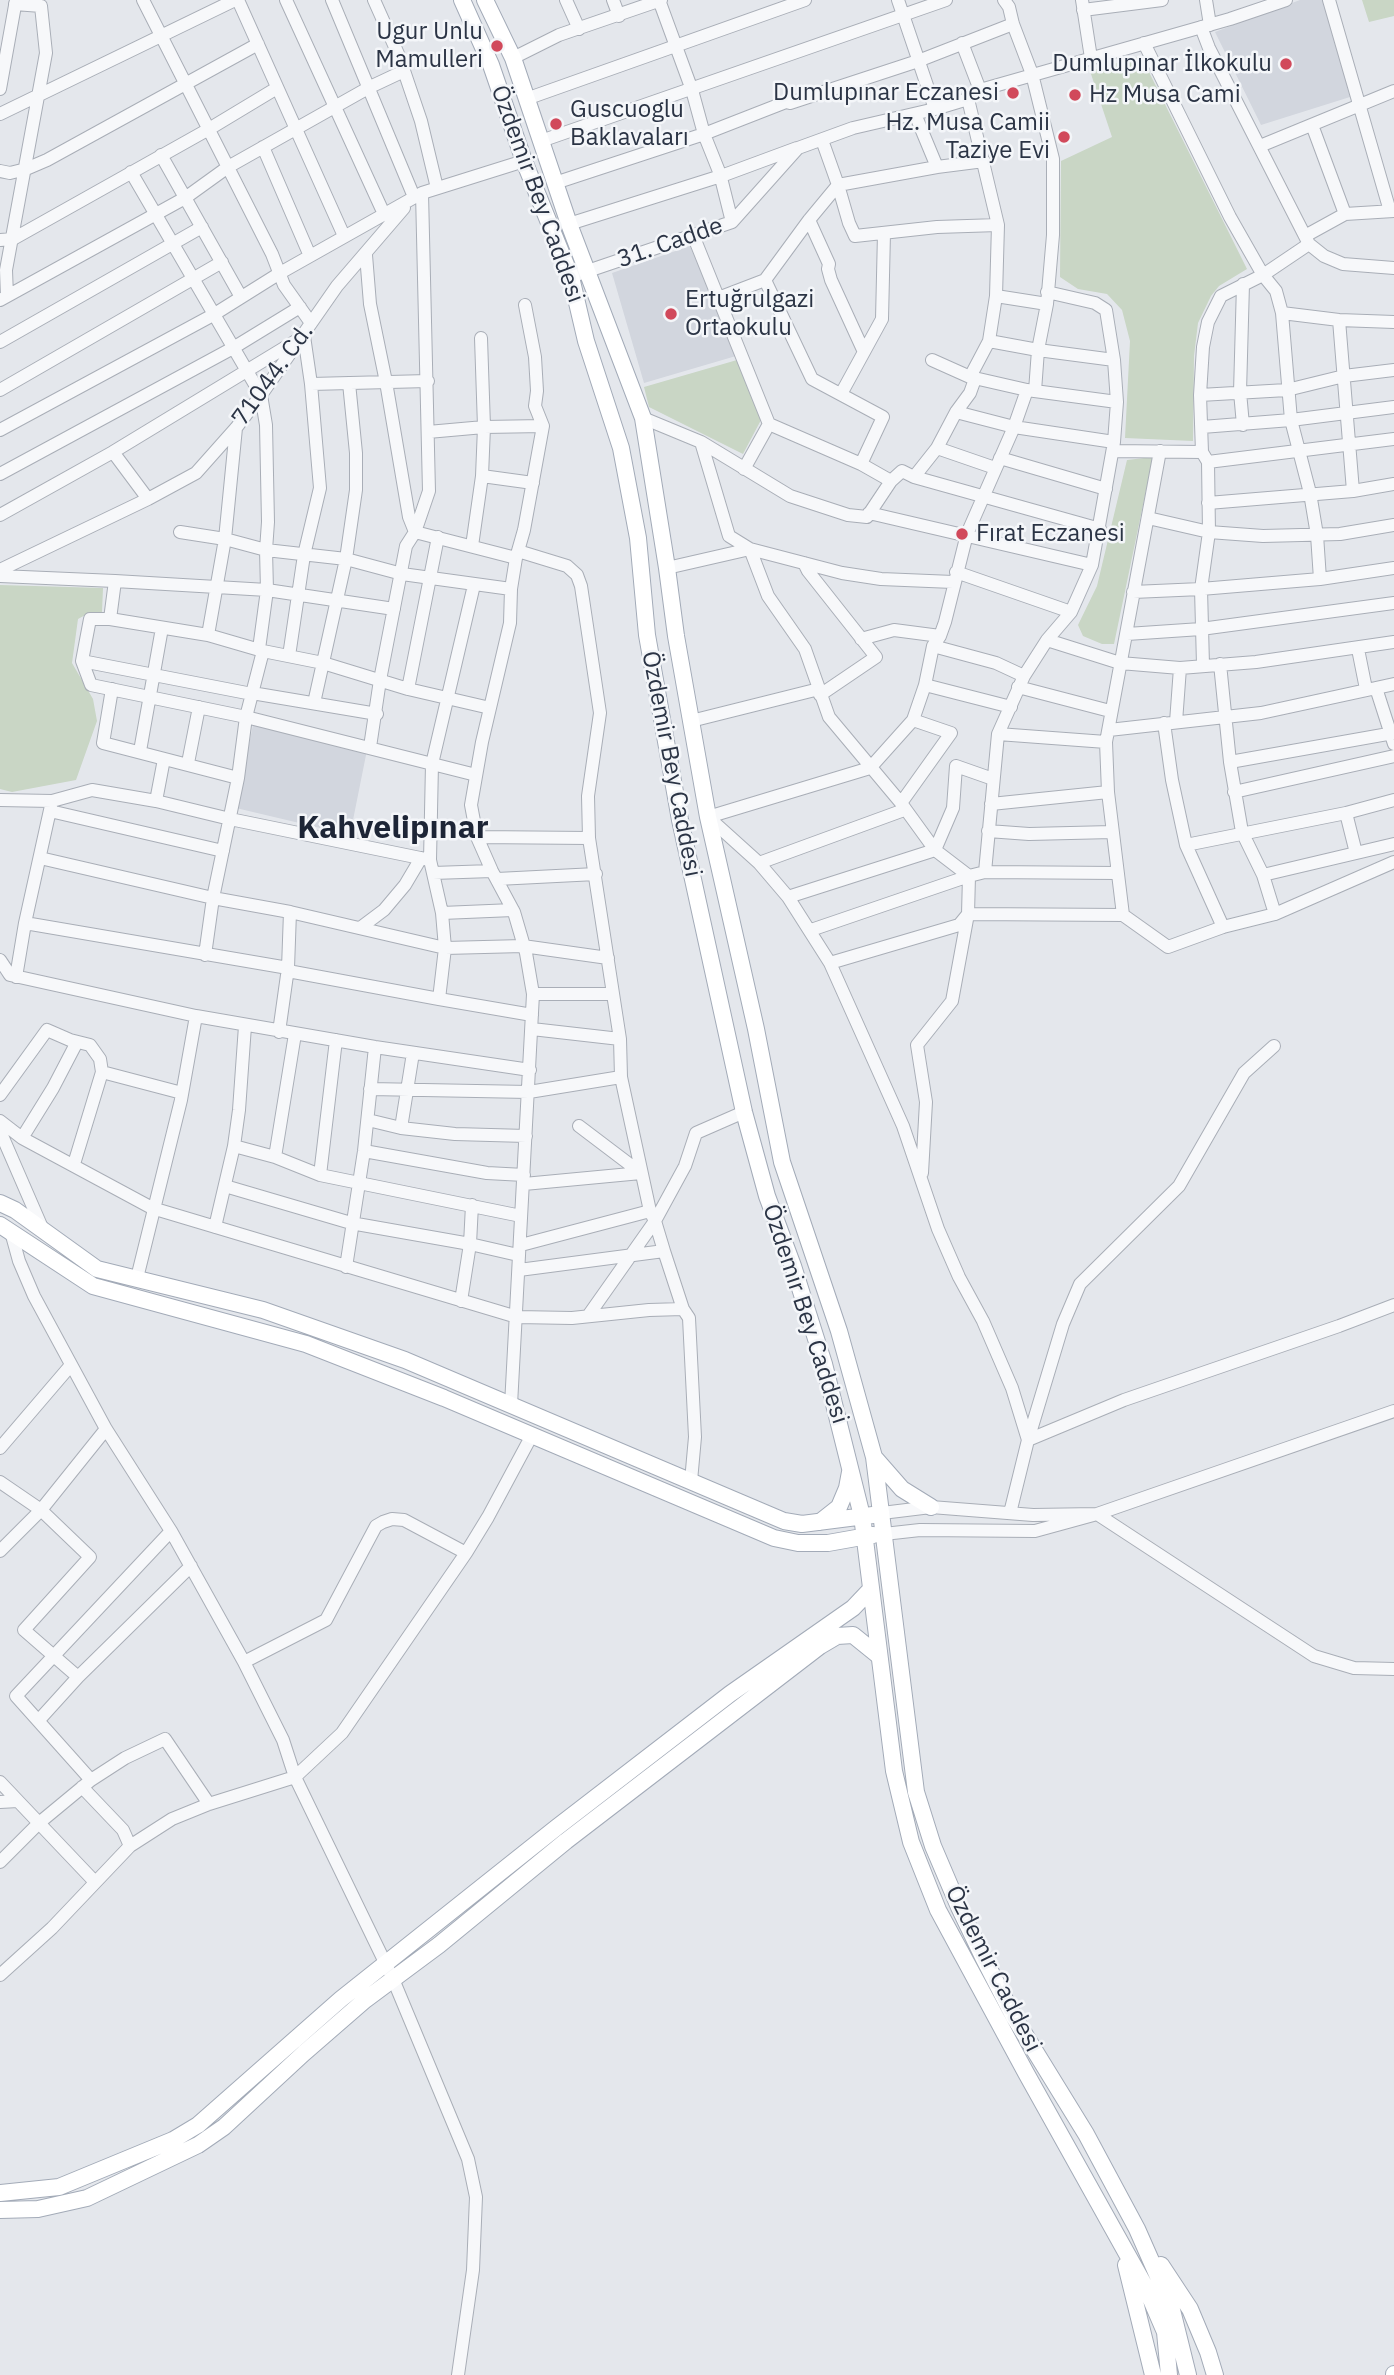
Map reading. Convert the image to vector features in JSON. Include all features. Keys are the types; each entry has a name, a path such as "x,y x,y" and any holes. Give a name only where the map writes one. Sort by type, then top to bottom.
{"main road":[{"name":"Özdemir Bey Caddesi","path":"462,0 491,65 524,161 579,274 586,341 621,448 638,538 647,635 680,820 744,1112 767,1196 793,1266 824,1364 862,1516 871,1589"},
{"path":"485,0 513,58 569,224 579,274"},
{"name":"Özdemir Caddesi","path":"579,274 643,418 676,636 708,817 756,1029 782,1162 839,1331 874,1457 916,1792 933,1846 959,1908 1014,2017 1086,2134 1137,2230 1171,2306 1188,2375"},
{"path":"0,1203 15,1210 97,1269 276,1315 405,1360 784,1521 802,1524 882,1513"},
{"path":"5,1228 93,1286 306,1344 532,1435 774,1538 798,1543 828,1543 884,1534"},
{"path":"874,1457 902,1489 931,1507"},
{"path":"820,1522 839,1507 847,1488 851,1466"},
{"path":"0,2210 38,2208 87,2198 198,2145 224,2127 389,1972 632,1768 826,1624 853,1608 871,1589"},
{"name":"Özdemir Caddesi","path":"871,1589 894,1771 915,1854 943,1919 1146,2288 1165,2332 1169,2375"},
{"path":"0,2193 58,2187 173,2140 189,2130 341,1999 439,1945 566,1841 820,1646 837,1636 853,1635 879,1656"},
{"path":"1111,2223 1130,2279 1153,2375"},
{"path":"1137,2230 1190,2309 1215,2375"}],"street":[{"path":"143,0 228,167 284,285 312,323"},
{"path":"0,114 236,0 344,236"},
{"path":"286,0 384,214"},
{"path":"332,0 418,195 428,381 429,491 415,532 406,546 370,747"},
{"path":"374,0 404,71 421,121 437,188"},
{"path":"566,0 579,29"},
{"path":"613,0 620,16"},
{"path":"513,58 559,35 660,0 720,174 732,222"},
{"path":"526,99 804,0"},
{"path":"898,0 935,110"},
{"path":"541,141 946,0"},
{"path":"1091,58 1083,5 1162,0"},
{"path":"1206,0 1209,48 1307,240 1324,256 1343,264 1394,268"},
{"path":"1203,665 1201,589 1209,532 1209,503 1200,395 1203,348 1208,322 1221,296 1262,275 1345,214 1392,211 1329,0"},
{"name":"31. Cadde","path":"579,274 732,222 798,148 853,128 935,110 968,99 980,90 1206,26 1278,1"},
{"path":"0,89 15,2 41,6 46,53 26,169 7,239 4,298"},
{"path":"708,817 870,768 913,720 967,534 1031,390 1047,298 1053,235 1053,159 1032,74 1007,2"},
{"path":"555,183 704,134 786,102 918,61 1013,24"},
{"path":"962,43 980,90"},
{"path":"1144,43 1204,166 1262,275 1276,291 1282,313 1291,420 1310,493 1317,535 1320,579"},
{"path":"0,171 10,173 47,160 258,44"},
{"path":"4,298 185,198 228,167 263,147 404,71"},
{"path":"7,239 209,129 277,88"},
{"path":"1259,146 1394,91"},
{"path":"914,477 937,448 956,412 970,393 972,378 989,341 996,296 998,225 968,99"},
{"path":"915,114 937,167"},
{"path":"1312,125 1345,214"},
{"path":"822,140 855,236 937,227 998,225"},
{"path":"263,147 310,256"},
{"path":"569,224 798,148"},
{"path":"161,155 241,297"},
{"name":"71044. Cd.","path":"0,570 148,499 196,472 236,428 337,286 366,255 394,217 418,195 524,161"},
{"path":"718,298 765,280 838,185 984,161"},
{"path":"131,172 261,395 266,425 267,590 261,650 246,717 238,778 213,898 205,955"},
{"path":"0,430 214,315 279,273 418,195"},
{"path":"809,220 829,264 831,280 864,352"},
{"path":"0,342 202,227"},
{"path":"841,394 882,319 884,233"},
{"path":"693,235 769,424 861,464 891,481"},
{"path":"366,255 370,304 408,517 415,532"},
{"path":"0,390 222,262"},
{"path":"765,280 812,379 883,417 861,464"},
{"path":"1242,284 1240,392 1243,425"},
{"path":"985,873 998,734 1021,681 1047,640 1070,612 1091,565 1114,447 1117,402 1106,310 1095,303 996,296"},
{"path":"511,1405 533,994 513,910 477,837 471,804 510,623 511,589 543,426 535,406 536,357 525,305"},
{"path":"0,474 233,348 300,307"},
{"path":"1282,313 1339,320 1394,322"},
{"path":"1339,320 1353,491"},
{"path":"0,515 113,452 304,336 320,488 304,555 289,656"},
{"path":"472,546 482,476 484,427 481,338"},
{"path":"989,341 1114,360"},
{"path":"932,360 972,378 1031,390 1117,402"},
{"path":"1200,395 1287,390 1344,376 1394,370"},
{"path":"311,384 428,381"},
{"path":"314,703 338,600 356,490 356,453 349,383"},
{"path":"1202,427 1243,425 1394,407"},
{"path":"956,412 1014,427 1114,447 1205,457 1394,439"},
{"path":"643,418 701,442 790,496 848,515 867,517 891,481 902,471 914,477 1100,529"},
{"path":"744,469 769,424"},
{"path":"428,432 543,426"},
{"path":"208,635 225,539 236,428"},
{"path":"701,442 729,536 750,549 842,573 881,579 955,577 1070,612"},
{"path":"937,448 1107,489"},
{"path":"1122,915 1108,792 1107,736 1160,451"},
{"path":"113,452 148,499"},
{"path":"482,476 533,483"},
{"path":"1209,503 1353,491 1394,484"},
{"path":"869,513 1091,565"},
{"path":"1148,518 1209,532 1263,536 1340,534 1394,525"},
{"path":"180,532 225,539 265,550 346,559 402,574 511,589"},
{"path":"415,532 567,566 577,575 581,586 600,713 588,796 589,838 620,1039 621,1077 653,1216 683,1309 689,1318 695,1437 691,1481"},
{"path":"408,689 438,537"},
{"path":"667,568 750,549"},
{"path":"750,549 768,596 805,649 829,717 935,850 969,876"},
{"path":"691,721 820,692 876,657 804,563"},
{"path":"1133,592 1320,579 1394,568"},
{"path":"0,576 267,590 394,609"},
{"path":"110,619 115,581"},
{"path":"439,999 445,948 442,913 428,864 432,764 474,585"},
{"path":"1127,634 1202,629 1394,603"},
{"path":"476,775 246,717 91,685 82,662 90,619 110,619 208,635 323,663 408,689 490,708"},
{"path":"140,751 162,628"},
{"path":"861,639 894,630 937,641 996,663 1021,681 1110,711"},
{"path":"1047,640 1120,663 1180,668 1359,649 1394,642"},
{"path":"1230,762 1393,737 1371,689 1359,649"},
{"path":"82,662 377,714"},
{"path":"1220,664 1230,762 1242,832 1264,875 1275,914"},
{"path":"1180,668 1170,722 1172,780 1186,845 1223,927"},
{"path":"998,734 1107,736 1170,722 1225,718 1310,703 1394,684"},
{"path":"925,685 1011,707"},
{"path":"112,689 103,743 238,778"},
{"path":"188,763 199,707"},
{"path":"759,863 903,807 951,733 913,720"},
{"path":"1234,792 1394,756"},
{"path":"156,801 164,759"},
{"path":"788,897 935,850 953,808 956,766 993,779"},
{"path":"51,806 92,790 156,801 428,864 494,875 596,874"},
{"path":"990,804 1108,792"},
{"path":"0,800 51,806 223,851"},
{"path":"1186,845 1346,813 1394,800"},
{"path":"16,977 51,806"},
{"path":"1346,813 1356,853"},
{"path":"708,817 759,863 788,897 830,963 903,1126 938,1229 1012,1388 1028,1440"},
{"path":"988,831 1029,834 1112,832"},
{"path":"477,837 589,838"},
{"path":"1264,875 1394,844"},
{"path":"40,858 445,948 523,946 608,958"},
{"path":"968,914 1122,915 1168,947 1223,927 1275,914 1394,862"},
{"path":"360,928 384,910 405,885 428,864"},
{"path":"811,930 969,876 985,873 1117,873"},
{"path":"922,1181 926,1102 918,1045 952,1001 968,914 969,876"},
{"path":"442,913 513,910"},
{"path":"279,1032 288,969 290,912"},
{"path":"830,963 959,925 968,914"},
{"path":"25,923 532,1015"},
{"path":"0,960 10,975 16,977 244,1026 530,1069"},
{"path":"533,994 613,995"},
{"path":"137,1278 182,1093 196,1016"},
{"path":"215,1227 234,1146 244,1026"},
{"path":"531,1029 620,1039"},
{"path":"0,1095 47,1030 90,1045 100,1059 102,1072 74,1164"},
{"path":"275,1157 295,1034"},
{"path":"320,1175 336,1040"},
{"path":"22,1138 77,1042"},
{"path":"1010,1513 1028,1440 1063,1324 1080,1284 1179,1186 1244,1073 1274,1046"},
{"path":"346,1267 368,1120 374,1047"},
{"path":"401,1128 413,1053"},
{"path":"102,1072 182,1093"},
{"path":"370,1089 528,1092 621,1077"},
{"path":"588,1316 632,1255 685,1166 696,1133 744,1112"},
{"path":"368,1120 401,1128 454,1134 526,1136"},
{"path":"0,1121 22,1138 152,1208 517,1317 588,1316 683,1309"},
{"path":"579,1126 641,1173"},
{"path":"0,1131 43,1230"},
{"path":"234,1146 275,1157 320,1175 522,1216"},
{"path":"364,1151 524,1179 641,1173"},
{"path":"225,1186 351,1223 520,1250 653,1216"},
{"path":"461,1301 470,1244 472,1205"},
{"path":"5,1228 26,1279 71,1365 106,1429 191,1566 283,1740 295,1777 389,1972 468,2159 476,2197 473,2270 458,2375"},
{"path":"519,1270 664,1251"},
{"path":"1028,1440 1124,1400 1394,1305"},
{"path":"0,1448 71,1365"},
{"path":"884,1534 920,1530 1035,1531 1097,1514 1394,1411"},
{"path":"0,1551 41,1510 106,1429"},
{"path":"0,1975 52,1928 130,1846 172,1819 209,1804 295,1777 342,1733 466,1553 532,1435"},
{"path":"0,1482 41,1510 90,1557 24,1630 78,1677"},
{"path":"882,1513 904,1508 931,1507 1010,1513 1097,1514 1314,1656 1354,1668 1394,1670"},
{"path":"244,1662 326,1620 376,1526 383,1522 404,1520 466,1553"},
{"path":"130,1846 124,1830 39,1720 16,1696 171,1531"},
{"path":"39,1720 78,1677 191,1566"},
{"path":"0,1862 39,1823 87,1784 125,1758 165,1739 209,1804"},
{"path":"0,1782 95,1882"},
{"path":"0,1802 18,1801"}],"shaded area":[{"name":"Dumlupınar İlkokulu","path":"1300,0 1324,0 1350,97 1261,125 1215,32"},
{"name":"Ertuğrulgazi Ortaokulu","path":"690,246 736,356 644,383 612,273"},
{"path":"253,725 367,750 350,835 236,808"}],"green space":[{"path":"1362,0 1394,0 1394,16 1369,22"},
{"path":"1141,56 1247,269 1219,286 1198,323 1194,356 1193,441 1125,438 1130,341 1122,310 1107,294 1078,289 1060,277 1061,161 1112,137 1090,71"},
{"path":"737,360 761,420 743,454 649,407 644,387"},
{"path":"1153,457 1114,644 1102,644 1083,636 1078,625 1097,586 1127,460"},
{"path":"0,585 103,588 102,612 89,613 78,619 72,663 93,699 97,721 76,780 12,792 0,789"}],"place":[{"name":"Ugur Unlu Mamulleri","path":"497,46"},
{"name":"Dumlupınar İlkokulu","path":"1286,64"},
{"name":"Dumlupınar Eczanesi","path":"1013,93"},
{"name":"Hz Musa Cami","path":"1075,95"},
{"name":"Guscuoglu Baklavaları","path":"556,124"},
{"name":"Hz. Musa Camii Taziye Evi","path":"1064,137"},
{"name":"Ertuğrulgazi Ortaokulu","path":"671,314"},
{"name":"Fırat Eczanesi","path":"962,534"}],"district":[{"name":"Kahvelipınar","path":"393,829"}]}
